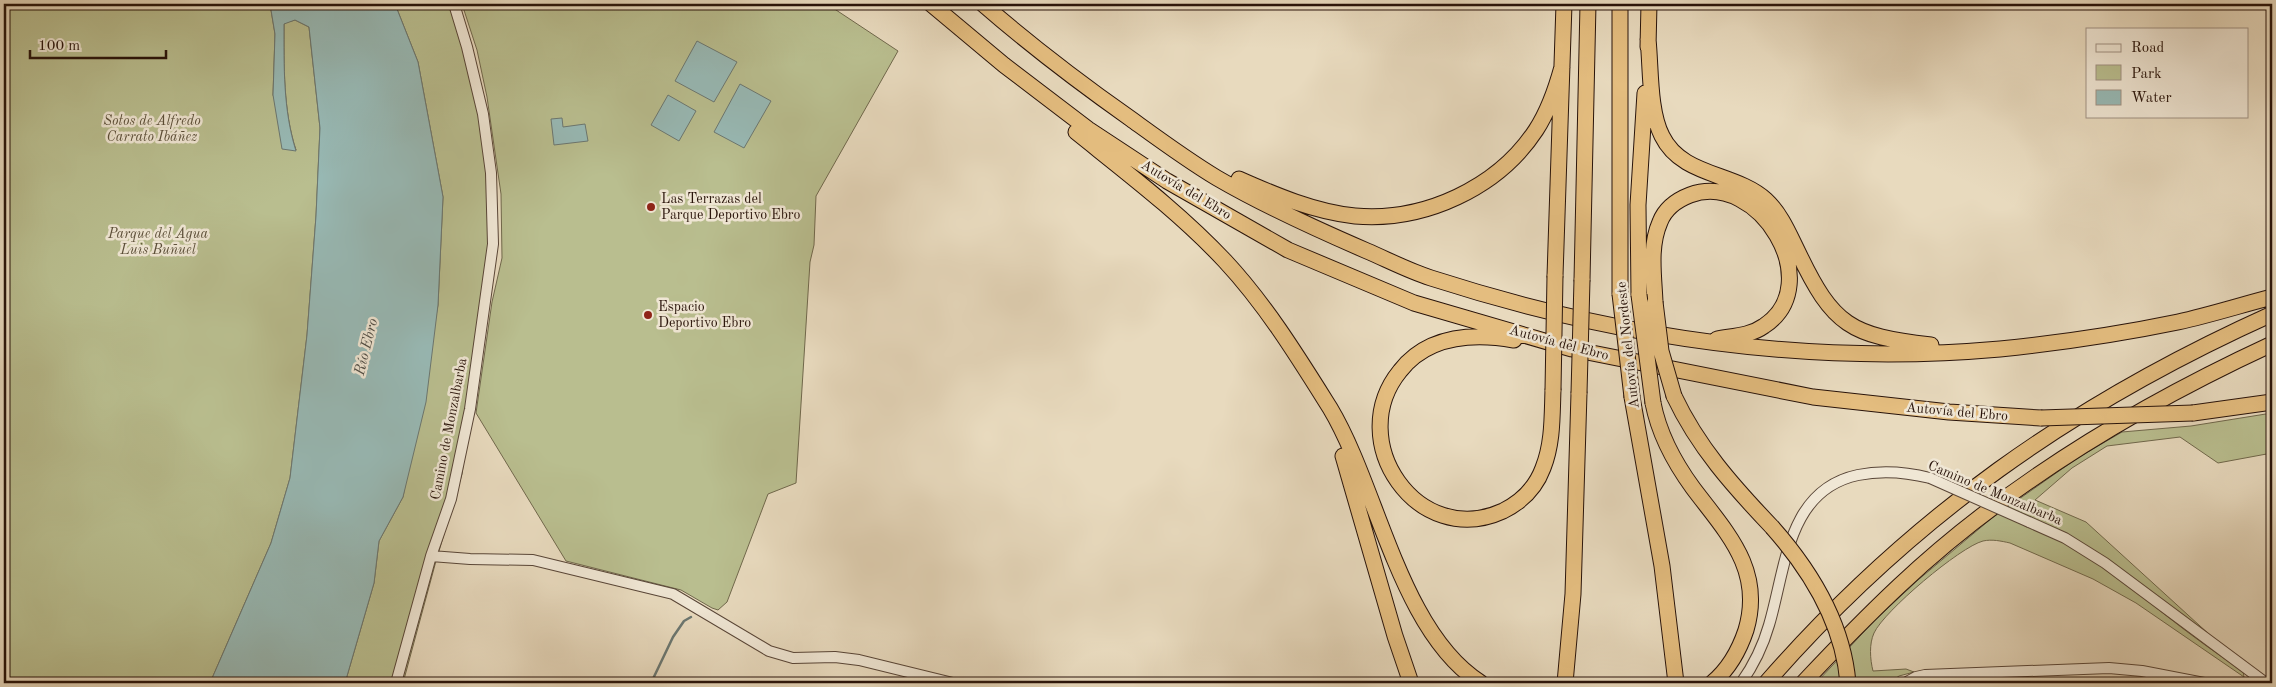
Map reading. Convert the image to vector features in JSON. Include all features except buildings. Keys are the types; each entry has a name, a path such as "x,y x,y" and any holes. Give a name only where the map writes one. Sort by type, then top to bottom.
{"highway":[{"name":"Autovía del Ebro","path":"931,4 1004,65 1088,130 1168,181 1288,250 1414,303 1572,349 1812,397 1949,412 2041,418 2193,413 2272,402"},
{"path":"931,4 1000,69 1159,199 1208,243 1259,301 1286,338 1334,417 1352,453 1407,588 1429,628 1462,668 1481,683"},
{"name":"Autovía del Ebro","path":"983,4 1055,64 1172,149 1221,180 1305,224 1428,277 1544,309 1608,324 1706,342 1799,352 1858,354 1950,352 2020,347 2114,334 2181,321 2272,297"},
{"path":"1564,4 1555,276 1553,390 1549,447 1543,469 1532,488 1509,508 1498,513 1475,518 1464,518 1443,514 1425,507 1411,497 1389,469 1383,452 1380,432 1381,412 1386,394 1396,375 1411,359 1428,347 1447,340 1468,337 1502,338 1590,357 1710,378"},
{"path":"1565,683 1573,594 1588,4"},
{"name":"Autovía del Nordeste","path":"1620,4 1620,294 1632,397 1662,566 1676,683"},
{"path":"1649,4 1638,205 1639,295 1653,403 1660,429 1676,462 1692,487 1726,529 1741,554 1750,583 1751,602 1748,623 1742,641 1728,668 1712,683"},
{"path":"1648,39 1656,119 1661,136 1669,148 1678,157 1693,166 1753,190 1767,201 1778,214 1805,268 1826,304 1848,324 1862,332 1882,338 1941,346 1950,352"},
{"path":"1138,125 1232,175 1307,206 1355,216 1382,216 1431,207 1453,198 1480,185 1507,164 1536,130 1549,107 1562,66"},
{"path":"1706,342 1757,331 1771,322 1785,302 1790,285 1787,259 1770,225 1754,207 1735,196 1713,192 1692,194 1670,207 1660,221 1655,240 1655,302 1661,351 1674,396 1687,423 1706,453 1804,565 1821,593 1841,645 1848,683"},
{"path":"1766,683 1813,631 1866,579 1923,528 1988,476 2056,429 2133,382 2272,314"},
{"path":"1803,683 1898,586 1941,549 2039,474 2215,370 2272,344"},
{"path":"1318,390 1347,465 1395,636 1411,683"}],"street":[{"name":"Camino de Monzalbarba","path":"396,683 431,556 451,499 470,409 493,244 491,173 483,114 467,47 454,4"},
{"name":"Camino de Monzalbarba","path":"1741,683 1759,652 1769,627 1793,533 1813,499 1834,482 1870,473 1907,473 1930,478 2065,538 2105,563 2266,683"},
{"path":"431,556 533,560 665,592 681,597 704,614 769,651 794,658 835,657 859,660 953,683"},
{"path":"1905,683 1925,675 2109,668 2171,680 2204,683"}],"green space":[{"name":"Sotos de Alfredo Carrato Ibáñez","path":"4,4 270,4 275,34 273,95 296,150 286,104 284,23 295,20 309,27 320,128 316,216 307,335 290,478 271,543 210,683 4,683"},
{"path":"395,4 454,4 483,114 493,244 462,474 403,683 345,683 374,583 379,541 403,497 438,305 443,197 418,62"},
{"name":"Espacio Deportivo Ebro","path":"462,4 827,4 898,51 816,196 796,483 768,494 727,602 718,610 681,590 566,561 476,413 492,302 502,258 501,194 487,97 477,50"},
{"path":"2272,413 2272,453 2218,463 2180,437 2107,446 2072,468 2035,500 2086,522 2222,646 2104,557 2028,518 2023,525 2062,541 2100,564 2195,638 2243,671 2244,677 2136,603 2093,579 2010,543 1990,540 1972,546 1941,567 1892,610 1874,633 1870,652 1873,671 1906,669 1914,672 1899,676 1889,683 1816,683 1875,620 1918,580 1992,518 2079,457 2122,432 2191,426"}],"water":[{"name":"Río Ebro","path":"270,4 395,4 418,62 443,197 438,305 426,402 403,497 379,541 374,583 345,683 210,683 271,543 290,478 307,335 316,216 320,128 309,27 295,20 284,24 286,104 296,151 282,149 273,95 275,34"},
{"path":"697,41 737,62 714,102 675,81"},
{"path":"740,84 771,101 744,148 714,132"},
{"path":"668,95 696,111 679,141 651,125"},
{"path":"562,118 563,127 585,124 588,141 554,145 551,119"}],"waterway":[{"path":"651,683 673,637 684,621 691,617"}],"place":[{"name":"Las Terrazas del Parque Deportivo Ebro","path":"651,207"},
{"name":"Espacio Deportivo Ebro","path":"648,315"}],"park label":[{"name":"Parque del Agua Luis Buñuel","path":"158,242"}]}
